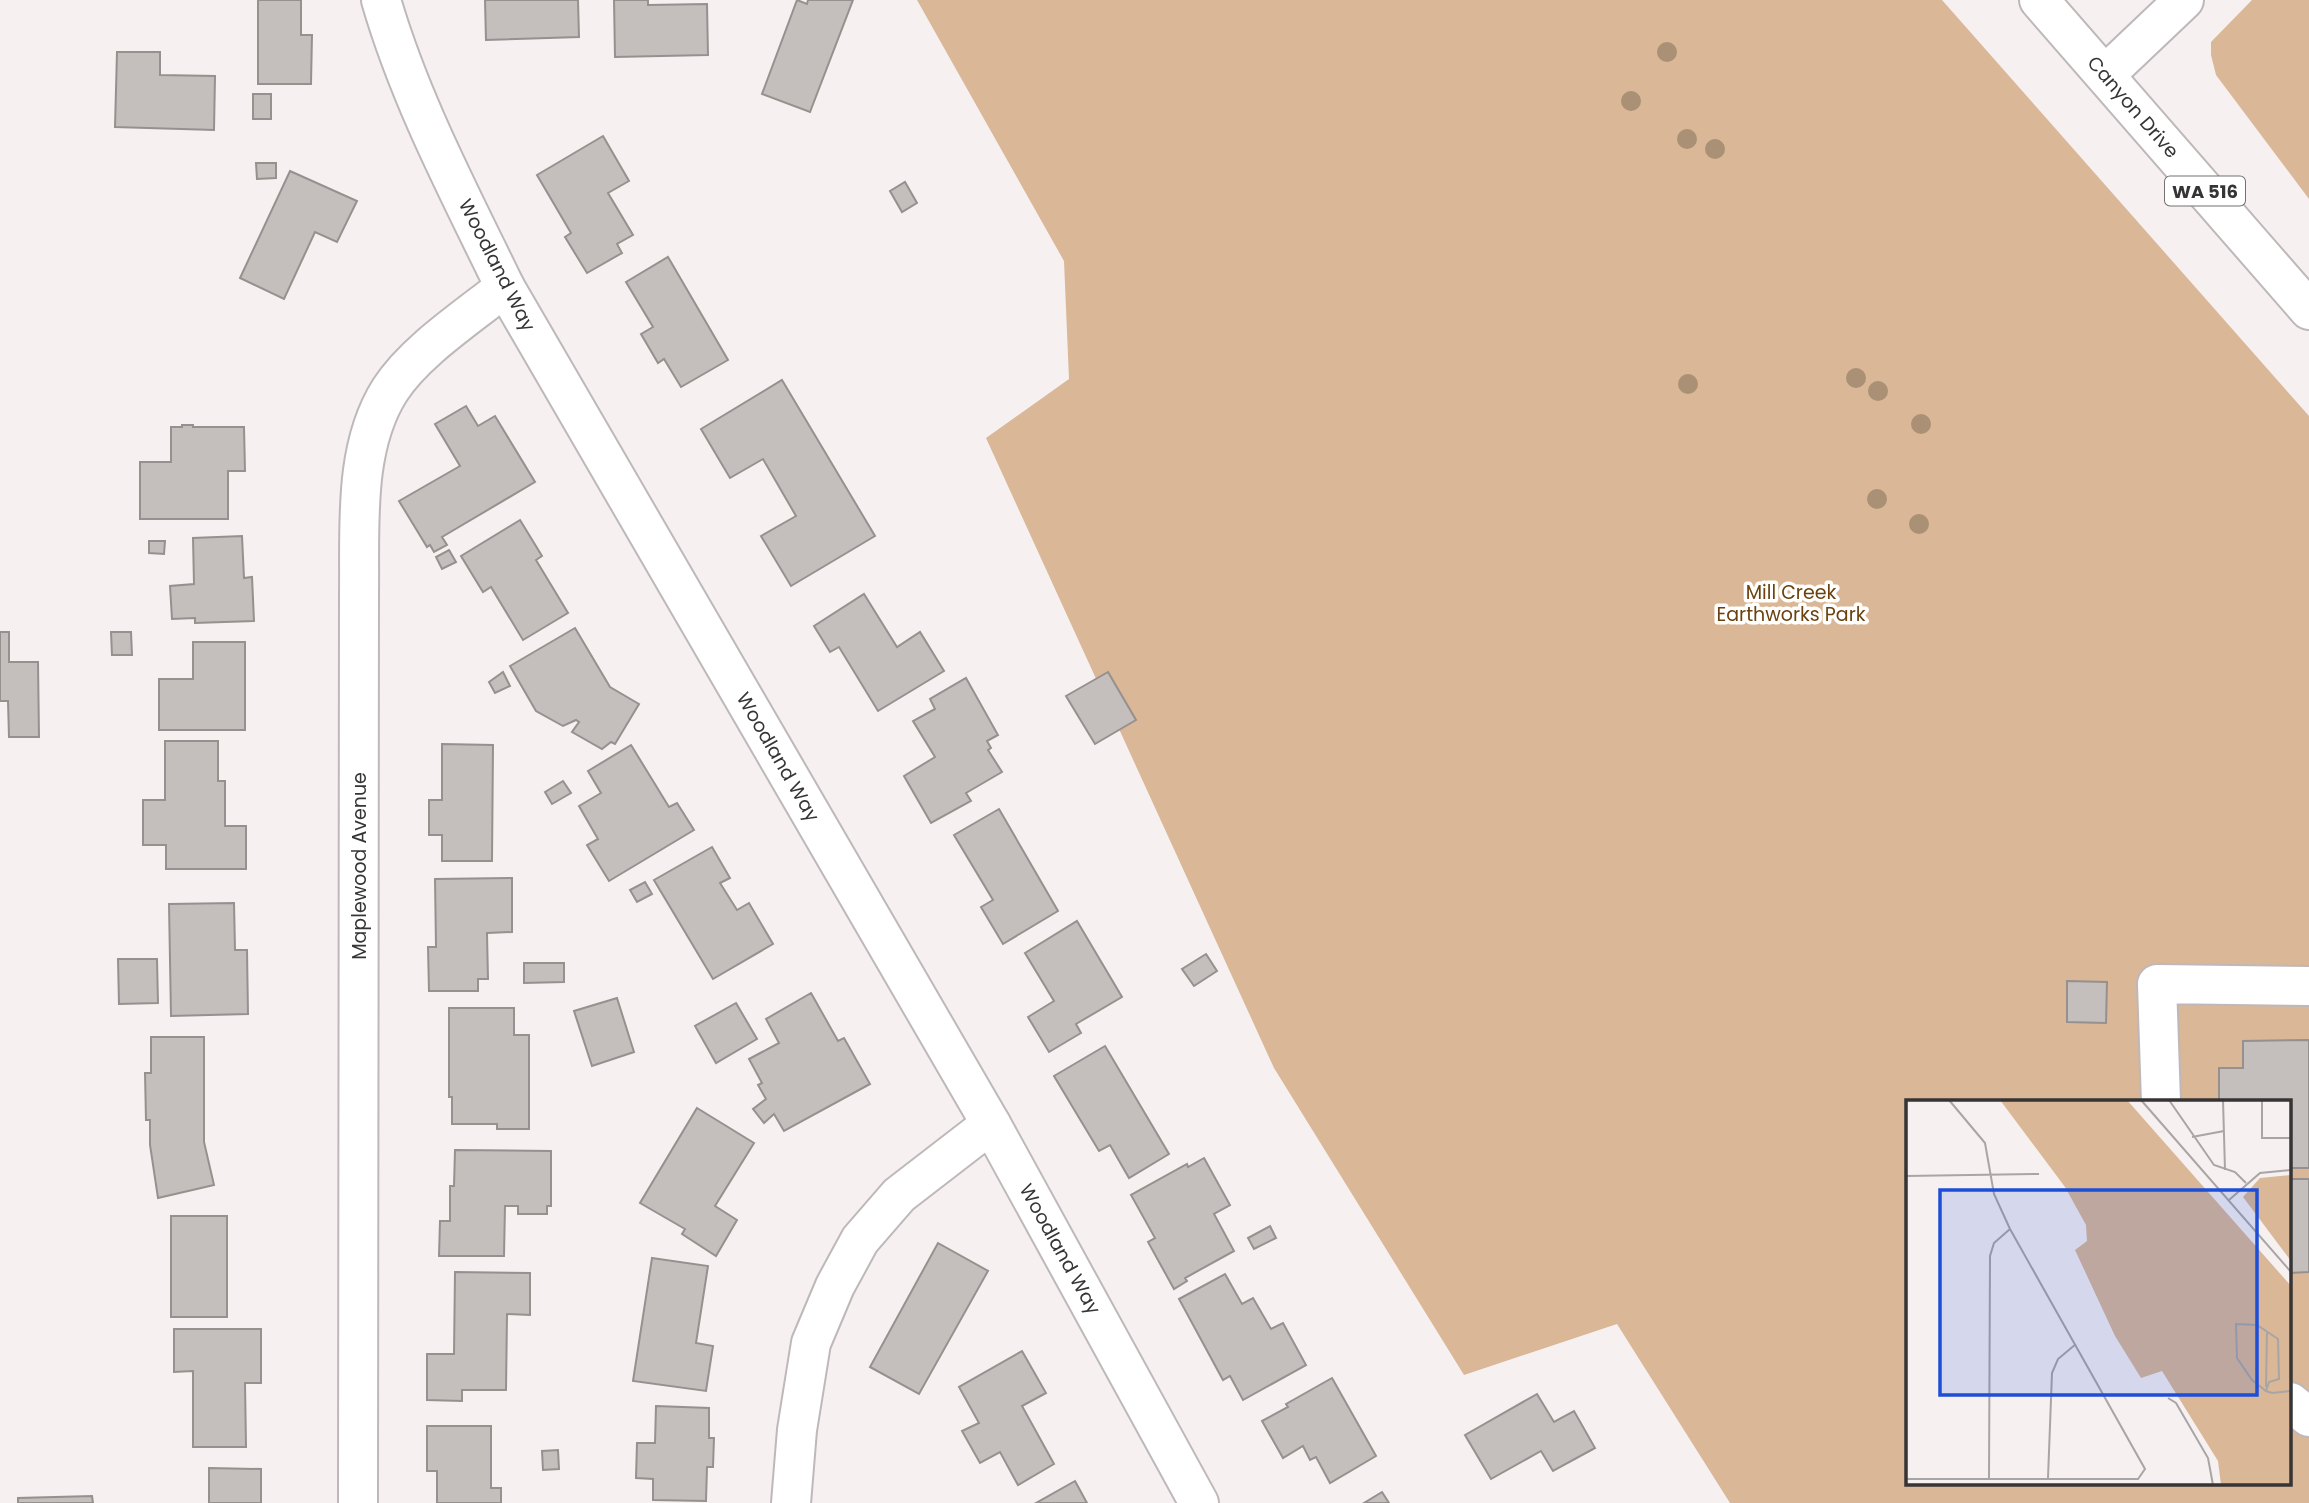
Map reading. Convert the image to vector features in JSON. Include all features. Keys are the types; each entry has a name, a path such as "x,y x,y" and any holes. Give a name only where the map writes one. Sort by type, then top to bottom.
{"street":[{"name":"Woodland Way","path":"381,0 404,69 505,287 991,1124 1199,1503"},
{"name":"Canyon Drive","path":"2039,0 2309,310"},
{"path":"2105,75 2184,0"},
{"name":"Maplewood Avenue","path":"358,1503 359,593 362,486 372,432 391,389 421,354 505,287"},
{"path":"2161,1100 2157,984 2309,986"},
{"path":"792,1503 797,1430 811,1343 835,1286 860,1240 899,1195 991,1124"},
{"path":"2292,1404 2309,1417"}],"green space":[{"name":"Mill Creek Earthworks Park","path":"917,0 1942,0 2309,416 2309,1503 1730,1503 1617,1324 1464,1375 1274,1068 986,438 1069,379 1064,261"},
{"path":"2252,0 2309,0 2309,199 2216,75 2211,42"}],"building":[{"path":"258,0 301,0 301,35 312,35 311,84 258,84"},
{"path":"485,0 578,0 579,37 486,40"},
{"path":"614,0 648,0 648,5 707,4 708,55 615,57"},
{"path":"797,0 807,4 808,0 853,0 810,112 762,94"},
{"path":"117,52 160,52 160,75 215,76 214,130 115,127"},
{"path":"253,94 271,94 271,119 253,119"},
{"path":"603,136 629,181 608,193 633,235 617,244 622,253 587,273 565,237 571,233 537,175"},
{"path":"256,163 276,163 276,178 257,179"},
{"path":"290,171 357,201 337,242 315,232 284,299 240,278"},
{"path":"905,182 917,203 902,212 890,191"},
{"path":"668,257 728,360 681,387 664,359 658,363 641,334 653,327 626,282"},
{"path":"782,380 875,536 791,586 761,536 796,516 763,459 730,478 701,429"},
{"path":"466,406 478,426 495,416 535,482 442,537 447,545 434,552 430,545 427,547 399,501 460,466 435,424"},
{"path":"171,427 244,427 245,471 228,471 228,519 140,519 140,462 171,462"},
{"path":"520,520 542,556 536,560 568,613 523,640 491,587 483,592 461,556"},
{"path":"242,536 244,578 252,577 254,621 195,623 195,618 172,619 170,586 194,584 193,538"},
{"path":"149,541 165,541 164,554 149,553"},
{"path":"449,550 456,562 442,569 436,557"},
{"path":"864,594 897,647 920,632 944,671 878,711 839,647 830,652 814,626"},
{"path":"575,628 610,687 639,704 615,744 611,742 602,749 572,732 579,722 576,720 563,726 536,711 510,666"},
{"path":"0,632 9,632 9,662 38,662 39,737 9,737 8,701 0,701"},
{"path":"111,632 131,632 132,655 112,655"},
{"path":"193,642 245,642 245,730 159,730 159,679 193,679"},
{"path":"503,672 510,686 495,693 489,682"},
{"path":"1108,672 1136,720 1095,744 1066,696"},
{"path":"966,678 998,735 987,741 991,748 988,750 1002,772 966,793 971,801 931,823 904,776 935,757 913,721 935,709 930,699"},
{"path":"165,741 218,741 218,781 225,781 225,826 246,826 246,869 166,869 166,845 143,845 143,800 165,800"},
{"path":"442,744 493,745 492,861 442,861 442,835 429,835 429,800 442,800"},
{"path":"631,745 669,807 677,803 694,830 609,881 587,845 598,839 579,806 601,793 588,771"},
{"path":"563,781 571,793 552,804 545,792"},
{"path":"999,809 1058,911 1003,944 981,907 993,900 954,835"},
{"path":"712,847 730,878 720,883 737,910 749,903 773,944 713,979 654,880"},
{"path":"512,878 512,932 487,933 488,979 478,979 478,991 429,991 428,947 436,947 435,879"},
{"path":"645,882 652,894 637,902 630,890"},
{"path":"234,903 235,950 247,950 248,1014 171,1016 169,904"},
{"path":"1077,921 1122,997 1076,1024 1081,1033 1049,1052 1028,1017 1054,1001 1025,953"},
{"path":"1206,954 1217,971 1194,986 1182,969"},
{"path":"118,959 157,959 158,1003 119,1004"},
{"path":"524,963 564,963 564,982 524,983"},
{"path":"2067,981 2107,982 2106,1023 2067,1022"},
{"path":"811,993 838,1041 844,1038 870,1084 784,1131 774,1114 764,1123 753,1109 766,1099 758,1085 762,1083 749,1059 779,1043 766,1019"},
{"path":"617,998 634,1052 592,1066 574,1011"},
{"path":"736,1003 757,1039 716,1063 695,1026"},
{"path":"449,1008 514,1008 514,1035 529,1035 529,1129 497,1129 497,1124 452,1124 452,1097 449,1097"},
{"path":"151,1037 204,1037 204,1142 214,1185 158,1198 150,1145 150,1120 146,1120 145,1073 151,1073"},
{"path":"2309,1040 2309,1168 2292,1168 2292,1100 2219,1100 2219,1068 2243,1068 2243,1041"},
{"path":"1105,1046 1169,1154 1129,1178 1110,1145 1099,1151 1054,1076"},
{"path":"697,1108 754,1143 715,1206 737,1220 716,1256 682,1234 685,1229 640,1203"},
{"path":"455,1150 551,1151 551,1206 547,1206 547,1214 518,1214 518,1206 505,1206 504,1256 439,1256 440,1221 450,1221 450,1186 454,1186"},
{"path":"1204,1158 1230,1205 1214,1214 1234,1251 1185,1278 1187,1281 1174,1289 1148,1242 1155,1238 1131,1195 1187,1164 1188,1167"},
{"path":"2292,1179 2309,1179 2309,1272 2292,1273"},
{"path":"171,1216 227,1216 227,1317 171,1317"},
{"path":"1270,1226 1276,1238 1254,1249 1248,1238"},
{"path":"938,1243 988,1271 919,1394 870,1367"},
{"path":"652,1258 708,1266 696,1343 713,1346 706,1391 633,1381"},
{"path":"455,1272 530,1273 530,1315 507,1314 506,1390 462,1390 462,1401 427,1400 427,1354 454,1354"},
{"path":"1225,1274 1242,1304 1253,1298 1271,1329 1283,1323 1306,1365 1243,1400 1230,1376 1223,1380 1179,1299"},
{"path":"174,1329 261,1329 261,1383 245,1383 246,1447 193,1447 193,1371 174,1372"},
{"path":"1022,1351 1046,1393 1022,1406 1054,1464 1018,1485 1000,1452 980,1463 962,1431 979,1423 959,1387"},
{"path":"1332,1378 1376,1456 1330,1483 1316,1457 1310,1460 1303,1446 1283,1458 1262,1421"},
{"path":"1537,1394 1554,1422 1574,1411 1595,1448 1553,1471 1541,1451 1491,1479 1465,1435"},
{"path":"656,1406 709,1408 709,1438 714,1438 713,1467 707,1467 706,1501 653,1500 653,1479 636,1478 637,1443 655,1443"},
{"path":"427,1426 491,1426 491,1488 501,1488 501,1503 437,1503 437,1471 427,1471"},
{"path":"558,1450 559,1469 543,1470 542,1451"},
{"path":"209,1468 261,1469 261,1503 209,1503"},
{"path":"1075,1481 1087,1503 1036,1503"},
{"path":"1382,1492 1389,1503 1364,1503"},
{"path":"92,1496 93,1503 18,1503 18,1498"}]}
